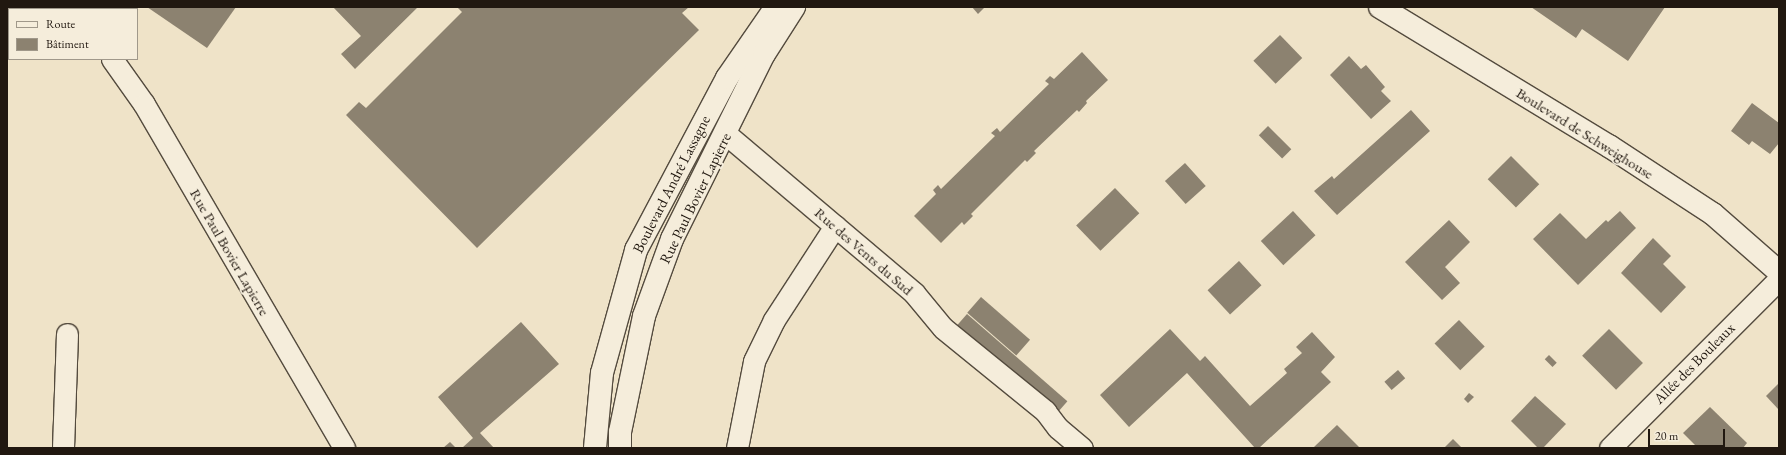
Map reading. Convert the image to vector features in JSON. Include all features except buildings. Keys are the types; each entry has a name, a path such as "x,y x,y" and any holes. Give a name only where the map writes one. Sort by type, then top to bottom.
{"main road":[{"name":"Boulevard André Lassagne","path":"595,448 602,373 636,250 727,78 776,7"},
{"name":"Rue Paul Bovier Lapierre","path":"620,448 620,432 644,316 672,239 726,134 764,54 794,7"},
{"name":"Boulevard de Schweighouse","path":"1380,7 1609,146 1700,206 1779,272"}],"street":[{"name":"Rue Paul Bovier Lapierre","path":"113,60 144,104 344,448"},
{"name":"Rue des Vents du Sud","path":"726,134 914,293 943,328 1045,411 1058,428 1082,448"},
{"path":"737,448 754,361 774,320 835,226"},
{"name":"Allée des Bouleaux","path":"1610,448 1779,279"},
{"path":"63,448 67,334"}]}
